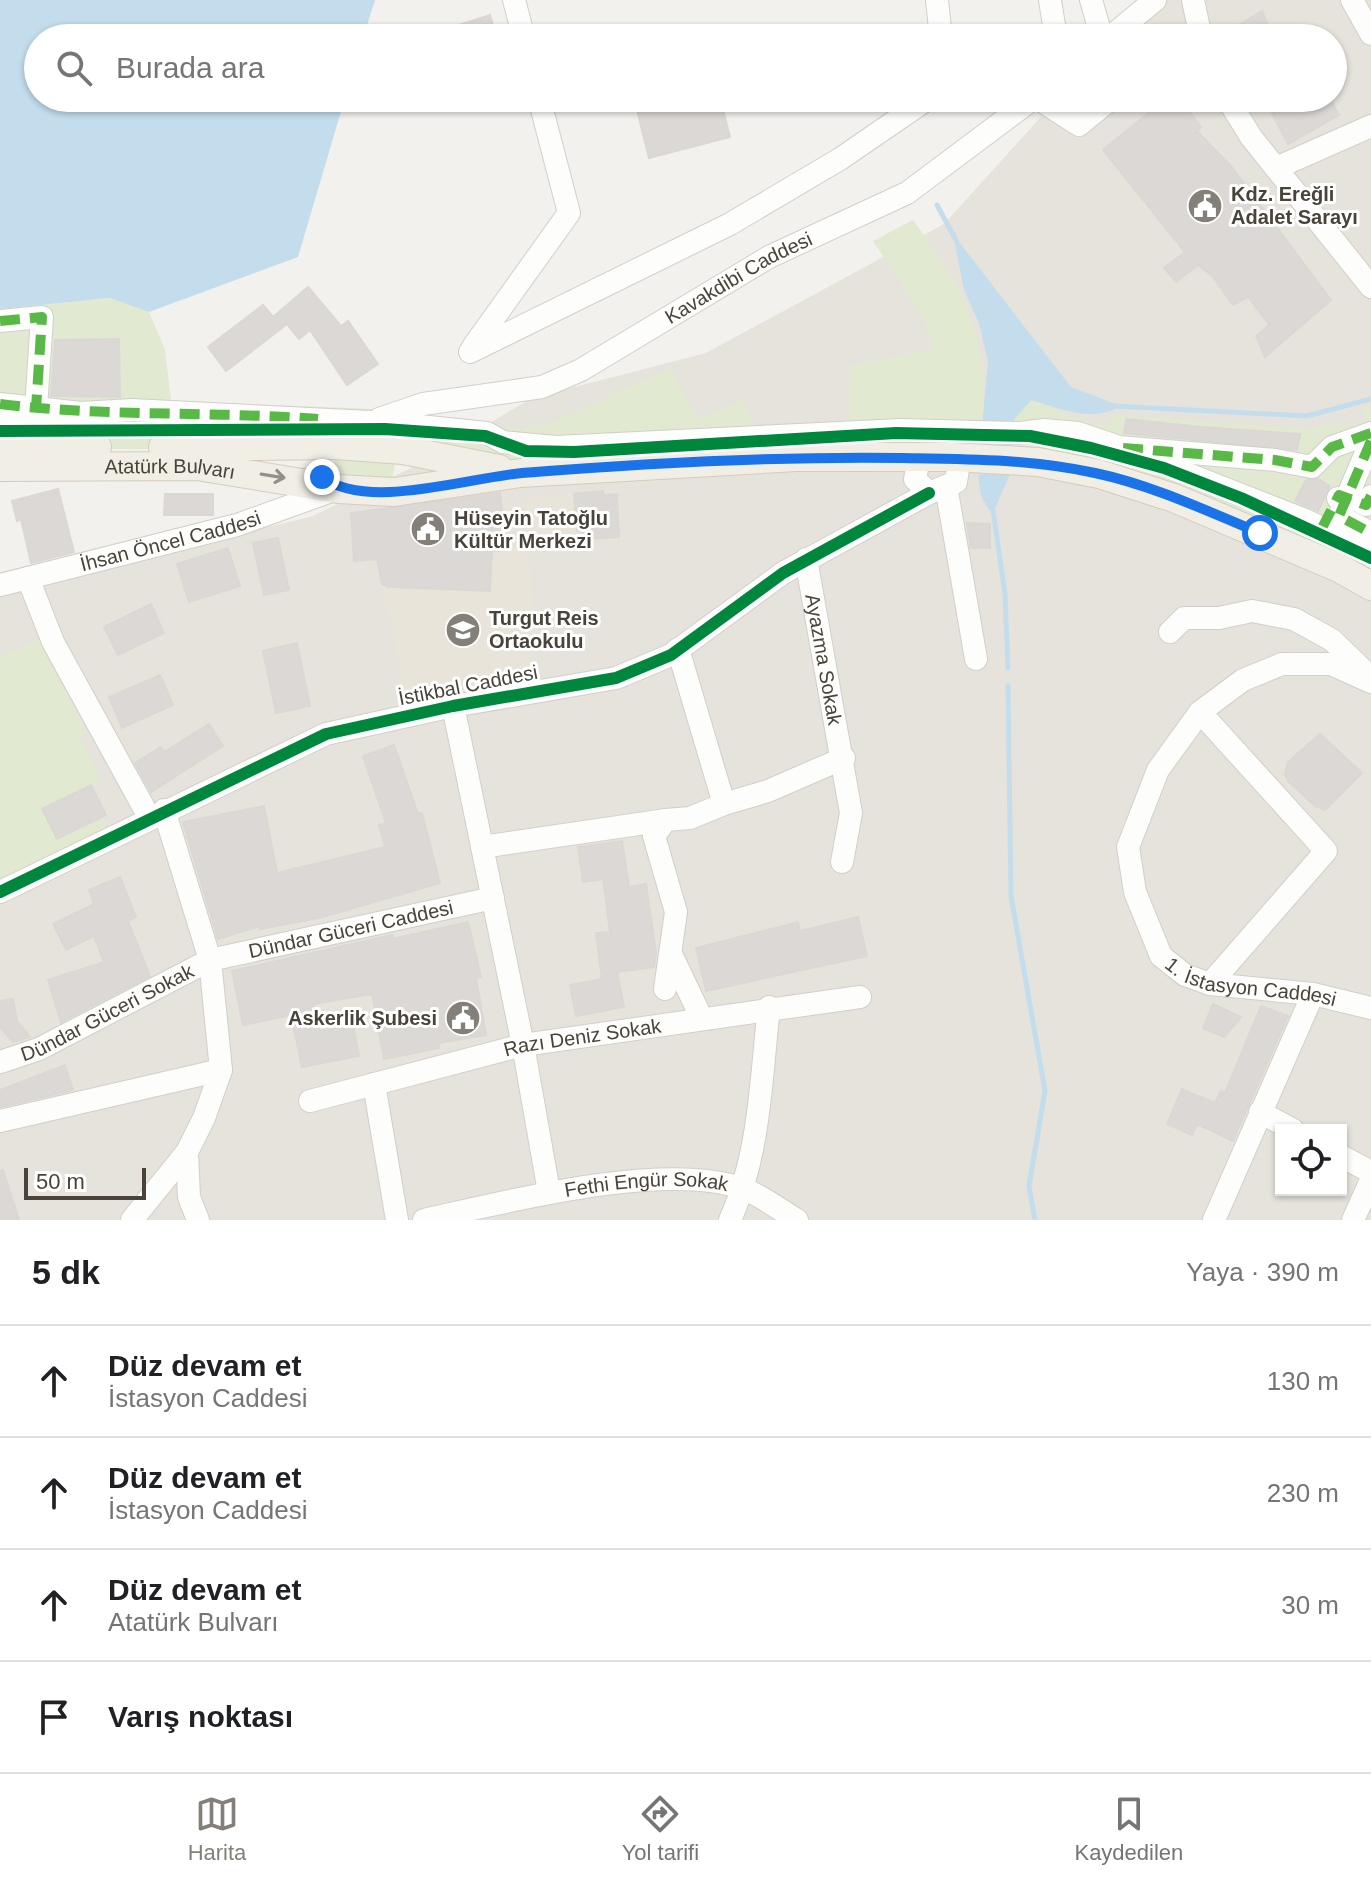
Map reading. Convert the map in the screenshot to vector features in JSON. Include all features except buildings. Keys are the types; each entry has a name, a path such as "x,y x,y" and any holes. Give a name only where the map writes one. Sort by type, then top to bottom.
{"main road":[{"name":"Atatürk Bulvarı","path":"0,447 337,445 407,438 520,473"},
{"path":"394,492 407,483 410,474 407,438"},
{"path":"337,445 317,466 322,477 338,489"},
{"path":"520,473 796,457 919,458 946,480 999,459 1099,474 1174,498 1313,556 1371,586"},
{"name":"Atatürk Bulvarı","path":"0,467 197,466 338,489 394,492 520,473"}],"street":[{"path":"514,0 520,24"},
{"path":"937,0 940,24"},
{"path":"1050,0 1054,24"},
{"path":"1091,0 1098,24"},
{"path":"1126,24 1155,0"},
{"path":"1193,0 1198,24"},
{"path":"1352,0 1371,34"},
{"path":"543,112 569,213 470,352 730,224 840,159 909,112"},
{"name":"Kavakdibi Caddesi","path":"366,424 423,404 542,387 581,370 769,257 907,193 1017,112"},
{"path":"1058,112 1079,125 1095,112"},
{"path":"1236,112 1251,137 1371,287"},
{"path":"1276,168 1371,126"},
{"path":"0,321 42,317 36,409"},
{"path":"0,404 36,409 270,415 366,424 407,438 487,433 503,442 556,447 900,430 1060,431 1108,444 1322,528 1371,551"},
{"path":"407,438 423,404"},
{"path":"0,424 366,424"},
{"path":"337,445 366,424"},
{"path":"1108,444 1312,467 1332,447 1371,433"},
{"path":"1371,441 1360,496 1339,516 1371,533"},
{"path":"946,480 976,659"},
{"name":"İstikbal Caddesi","path":"0,892 326,734 453,706 616,678 678,649 806,559 946,480"},
{"name":"İhsan Öncel Caddesi","path":"0,585 237,525 338,489"},
{"path":"1322,528 1339,495 1360,496"},
{"name":"Ayazma Sokak","path":"806,559 844,758 851,813 842,862"},
{"path":"28,578 53,642 156,814 210,960 221,1070 204,1118 187,1152 132,1220"},
{"path":"1170,632 1184,618 1219,618 1252,611 1294,619 1332,640 1371,680"},
{"path":"678,649 724,804"},
{"name":"1. İstasyon Caddesi","path":"1371,680 1331,664 1282,664 1243,680 1200,712 1158,770 1128,847 1135,892 1161,956 1185,975 1210,984 1313,994 1371,1008"},
{"path":"453,706 523,1045 549,1192"},
{"path":"1200,712 1326,851 1210,984"},
{"path":"482,847 690,818 768,791 844,758"},
{"path":"665,989 676,912 654,836 666,820"},
{"name":"Dündar Güceri Caddesi","path":"210,960 493,898"},
{"path":"671,954 701,1017"},
{"name":"Dündar Güceri Sokak","path":"0,1062 39,1049 210,960"},
{"path":"1214,1220 1313,994"},
{"name":"Razı Deniz Sokak","path":"310,1101 523,1045 769,1007 860,997"},
{"path":"730,1220 744,1189 754,1138 769,1007"},
{"path":"0,1121 221,1070"},
{"path":"374,1084 397,1220"},
{"path":"1260,1112 1282,1124"},
{"path":"187,1152 189,1197 198,1220"},
{"path":"1347,1159 1371,1172"},
{"name":"Fethi Engür Sokak","path":"424,1220 549,1192 659,1180 713,1183 744,1189"},
{"path":"1353,1220 1371,1180"},
{"path":"744,1189 797,1220"}],"shaded area":[{"path":"1147,0 1371,0 1371,1220 0,1220 0,593 313,516 425,461 532,398 706,353 944,224 1045,112 1347,112 1347,24 1126,24"},
{"path":"1079,112 1146,112 1103,147"},
{"path":"603,491 605,495 617,494 619,537 584,539 580,531 540,534 531,530 523,520 523,501 531,497"},
{"name":"Turgut Reis Ortaokulu","path":"529,545 536,675 405,695 377,559"}],"green space":[{"path":"913,220 946,269 970,316 982,366 983,426 1031,400 1085,422 1110,424 1112,415 1309,429 1336,424 1366,425 1363,405 1371,409 1371,574 1146,474 1016,449 911,442 878,448 533,469 432,448 432,438 459,423 517,429 553,422 670,368 698,420 744,399 755,435 850,423 849,366 933,349 922,315 873,241"},
{"path":"111,298 149,312 165,349 171,401 402,410 358,433 315,449 0,449 0,309"},
{"path":"336,458 395,462 393,479 336,475 333,465"},
{"path":"41,639 86,733 67,743 81,738 101,781 42,810 57,839 104,819 110,832 0,884 0,656"}],"water":[{"path":"0,0 375,0 367,24 24,24 24,112 341,112 298,257 149,312 110,298 0,309"},
{"path":"953,234 1071,387 1121,406 1099,414 1088,414 1031,400 1008,427 982,426 988,362 979,323 964,290"},
{"path":"1012,470 992,515 981,496 978,475"}],"waterway":[{"path":"937,205 956,240"},
{"path":"1114,406 1307,416 1371,399"},
{"path":"993,510 1005,594 1008,668"},
{"path":"1008,686 1011,896 1045,1091 1029,1186 1035,1220"}],"marked path":[{"path":"0,321 42,317 36,409"},
{"path":"0,404 79,411 318,419"},
{"path":"1123,448 1275,460 1312,467 1332,447 1371,433"},
{"path":"1371,441 1339,516 1371,533"},
{"path":"1322,528 1339,495 1366,505 1371,496"}],"cycle path":[{"path":"0,431 385,429 485,436 526,451 574,452 896,433 1030,436 1091,448 1164,468 1241,498 1371,558"},
{"path":"0,892 326,734 453,706 616,678 671,655 783,573 929,493"}],"place":[{"name":"Kdz. Ereğli Adalet Sarayı","path":"1205,206"},
{"name":"Hüseyin Tatoğlu Kültür Merkezi","path":"428,529"},
{"name":"Turgut Reis Ortaokulu","path":"463,630"},
{"name":"Askerlik Şubesi","path":"463,1018"}],"route":[{"path":"322,477 338,489 394,492 520,473 796,457 999,459 1038,462 1099,474 1174,498 1260,533"}]}
